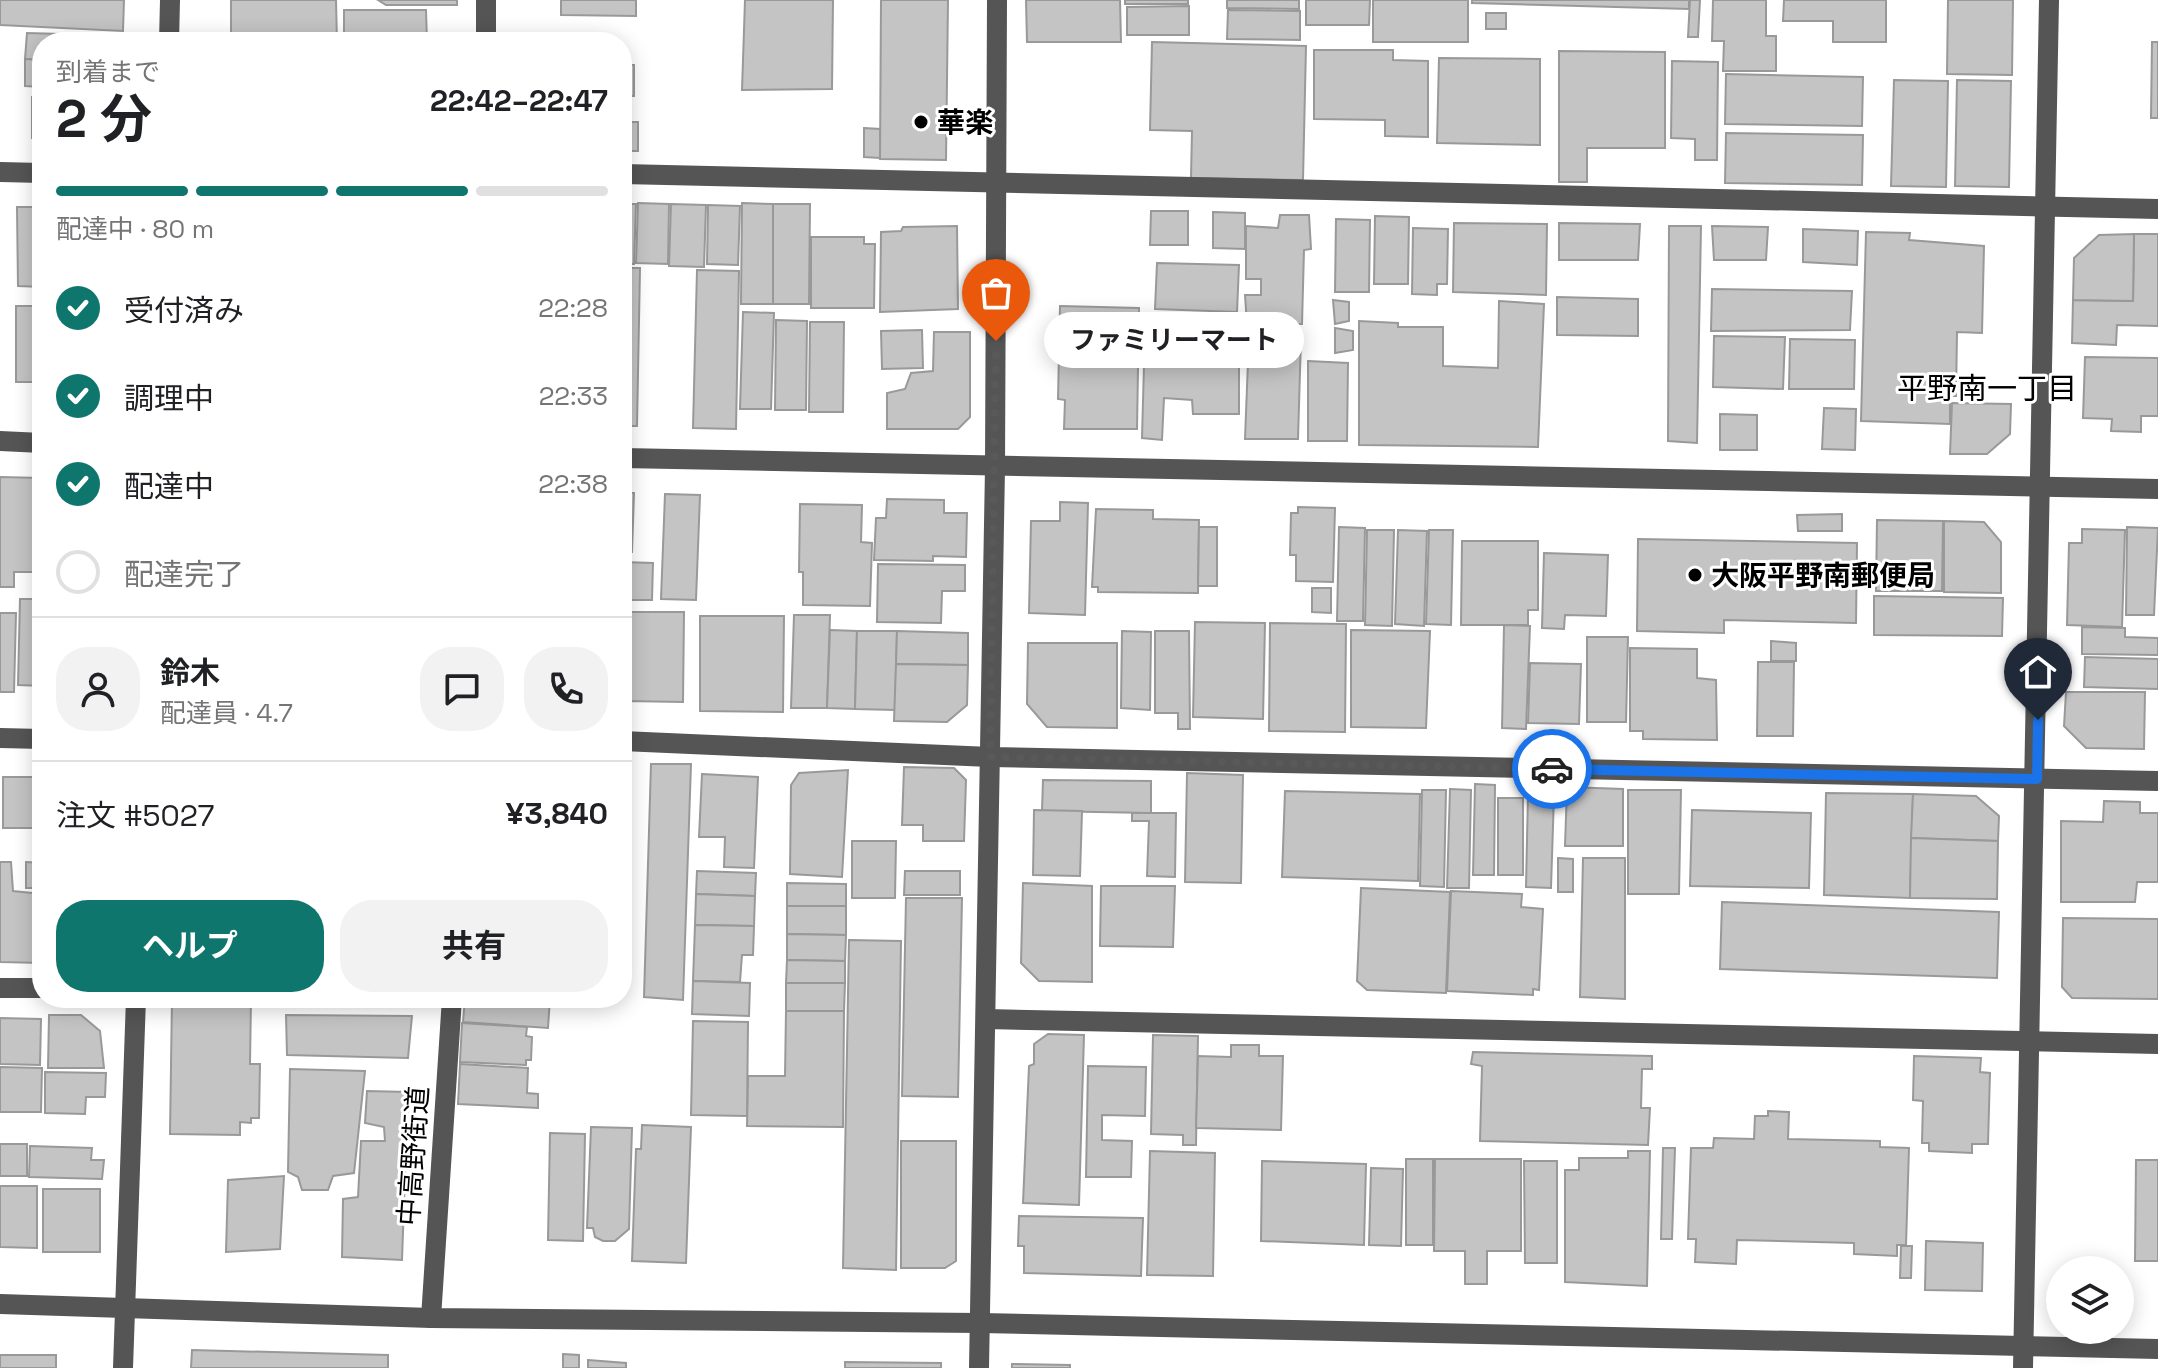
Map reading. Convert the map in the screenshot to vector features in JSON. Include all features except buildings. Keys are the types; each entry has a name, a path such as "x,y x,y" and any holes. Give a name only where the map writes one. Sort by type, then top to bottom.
{"street":[{"path":"169,32 170,0"},
{"path":"486,0 486,32"},
{"path":"979,1368 995,468 997,0"},
{"path":"2023,1358 2037,779 2049,0"},
{"path":"0,172 32,173"},
{"path":"632,174 2158,209"},
{"path":"0,441 32,443"},
{"path":"632,458 995,468 2158,489"},
{"path":"0,738 32,739"},
{"path":"632,741 990,757 2158,781"},
{"path":"0,988 32,988"},
{"path":"123,1368 136,1008"},
{"name":"中高野街道","path":"431,1318 451,1008"},
{"path":"986,1019 2158,1044"},
{"path":"0,1304 431,1318 980,1323 2023,1358 2158,1349"}],"way so far":[{"path":"996,341 990,757 1552,769"}],"place":[{"name":"華楽","path":"921,122"},
{"name":"ファミリーマート","path":"996,341"},
{"name":"大阪平野南郵便局","path":"1695,575"}],"district":[{"name":"平野南一丁目","path":"1987,389"}],"route":[{"path":"1552,769 2037,779 2038,720"}]}
